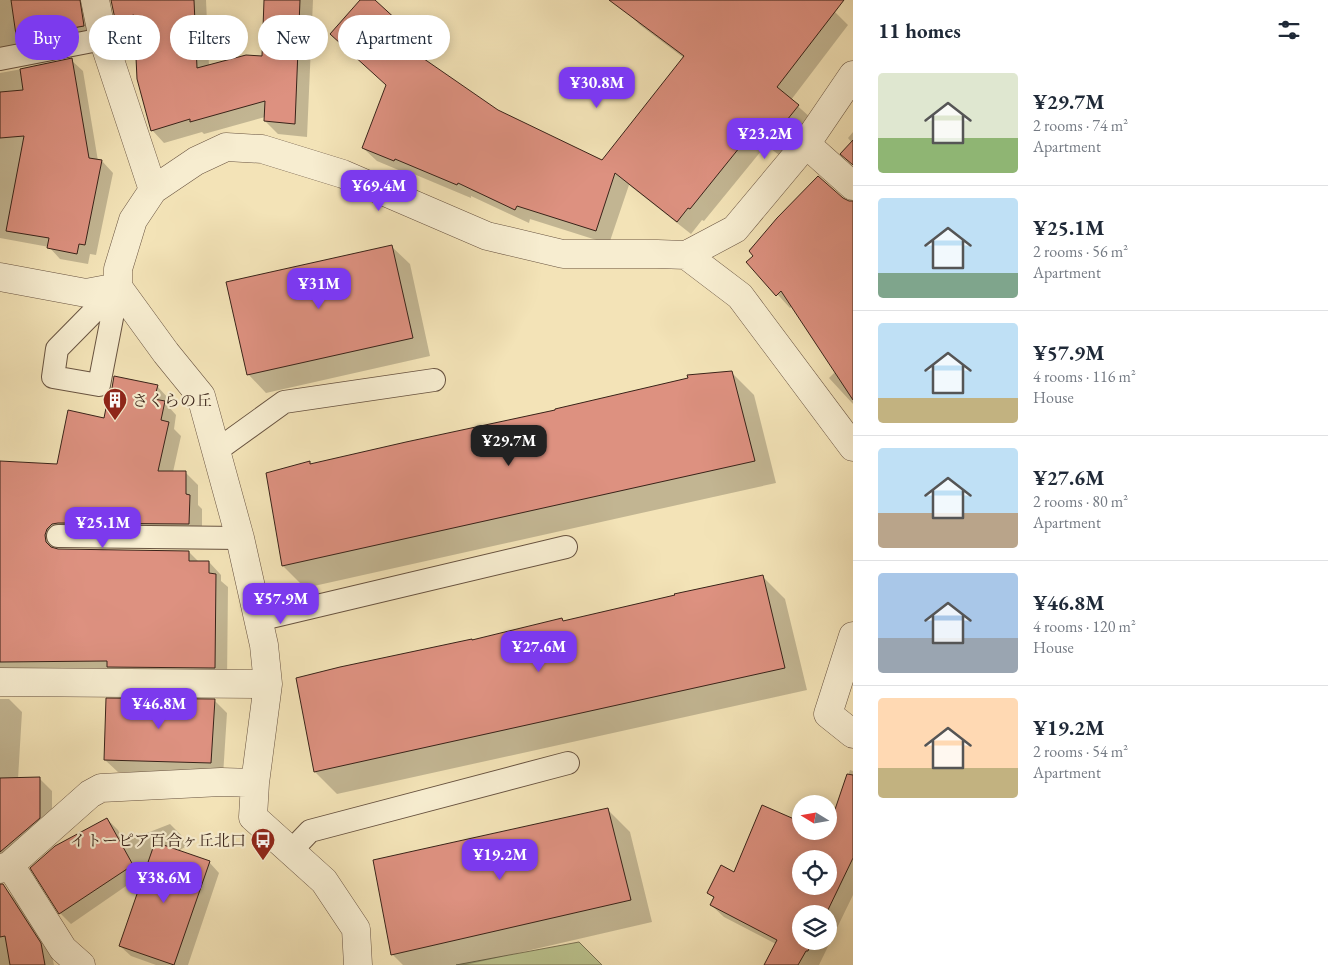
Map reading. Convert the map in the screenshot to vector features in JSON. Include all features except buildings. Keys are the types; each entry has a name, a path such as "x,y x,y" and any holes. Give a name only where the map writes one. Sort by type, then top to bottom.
{"street":[{"path":"95,0 98,15"},
{"path":"110,60 153,190"},
{"path":"358,965 356,929 324,881 253,818 255,783 268,684 264,645 240,538 201,396 166,353 118,287 118,269 133,220 153,190 196,160 226,147 262,149 343,174 487,236 563,254 686,255 735,229 806,144 853,75"},
{"path":"806,144 853,186"},
{"path":"686,255 740,296 853,447"},
{"path":"0,277 86,293 118,287"},
{"path":"853,636 828,714 853,734"},
{"path":"0,682 268,684"},
{"path":"81,965 63,950 5,867 90,794 102,788 221,782 255,783"}],"lane":[{"path":"0,59 89,43"},
{"path":"216,451 284,402 434,380"},
{"path":"58,536 240,538"},
{"path":"258,620 566,547"},
{"path":"291,851 310,831 568,763"}],"green space":[{"path":"579,942 602,965 456,965"}],"place":[{"name":"さくらの丘","path":"115,421"},
{"name":"イトーピア百合ヶ丘北口","path":"263,861"}]}
